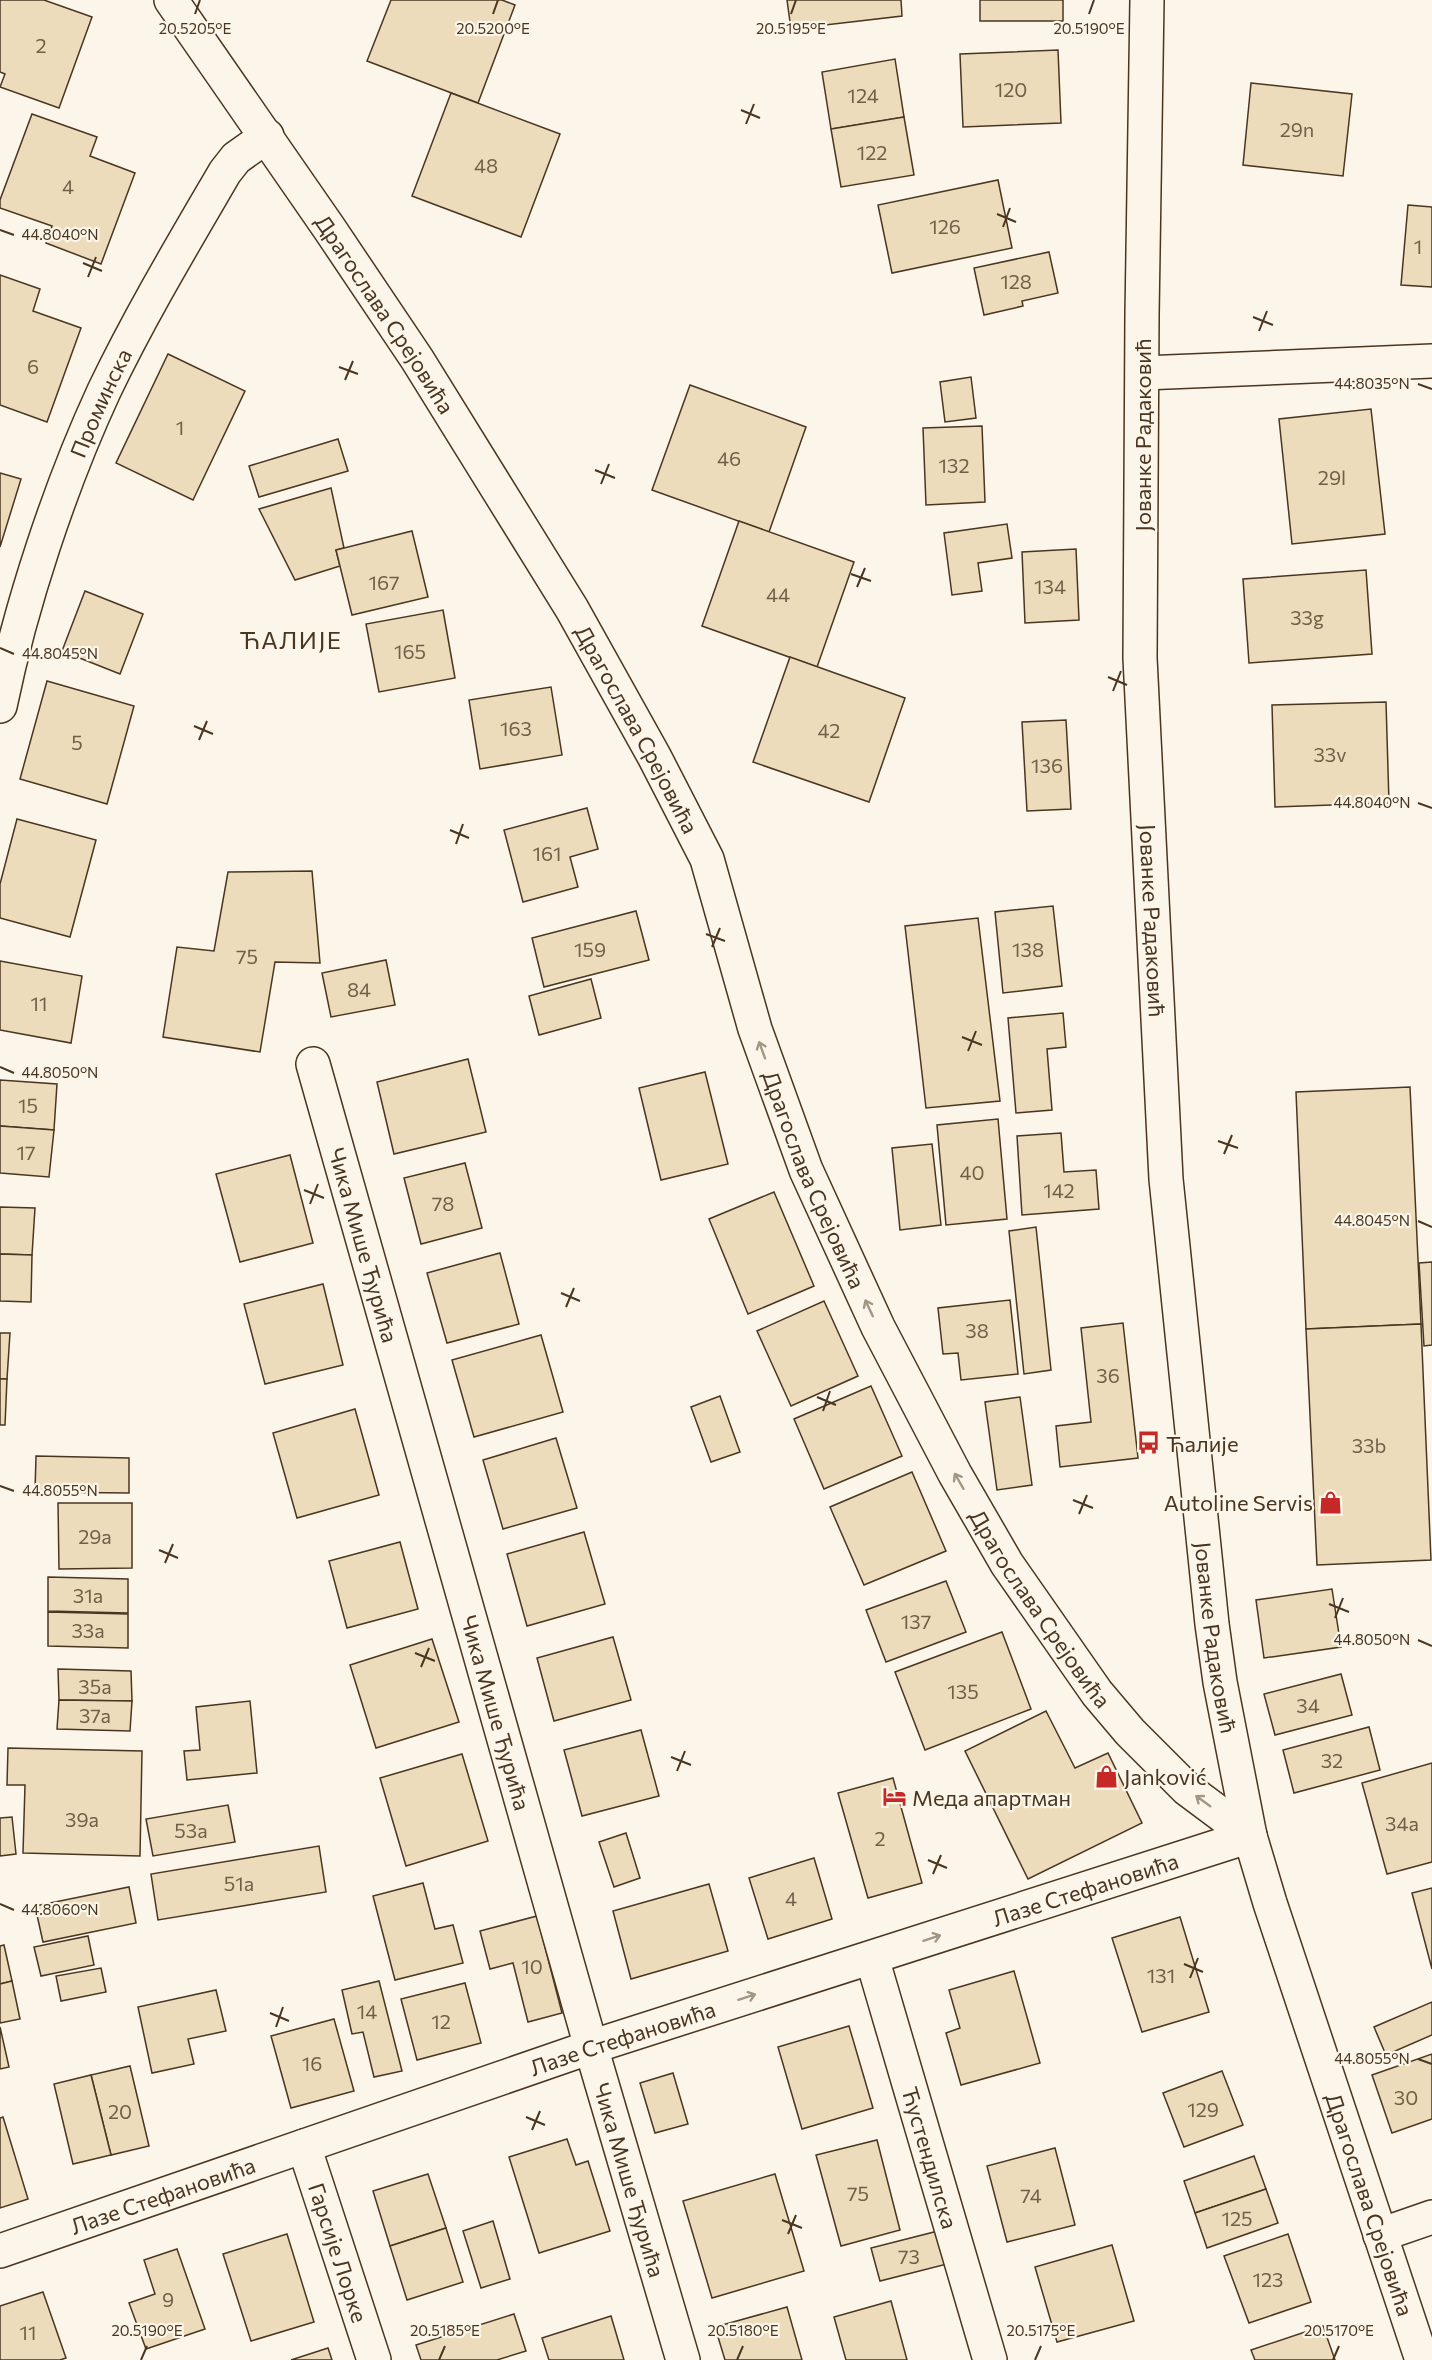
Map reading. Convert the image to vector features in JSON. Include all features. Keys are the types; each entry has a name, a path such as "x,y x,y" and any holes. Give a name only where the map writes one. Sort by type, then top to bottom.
{"street":[{"name":"Драгослава Срејовића","path":"171,0 267,136 417,360 572,609 690,824 707,859 755,1029 806,1170 878,1327 955,1474 1007,1564 1097,1693 1130,1732 1186,1789 1250,1836 1422,2360"},
{"name":"Јованке Радаковић","path":"1147,0 1140,658 1166,1179 1212,1623 1220,1682 1250,1836"},
{"name":"Проминска","path":"0,706 25,610 48,537 77,456 104,391 145,311 225,172 236,158 267,136"},
{"path":"1143,373 1432,361"},
{"name":"Чика Мише Ђурића","path":"313,1064 591,2047 683,2360"},
{"name":"Лазе Стефановића","path":"0,2251 591,2047 1250,1836"},
{"name":"Ћустендилска","path":"872,1958 990,2360"},
{"name":"Гарсије Лорке","path":"304,2146 374,2360"},
{"path":"1380,2235 1432,2217"}],"building":[{"path":"0,0 44,0 92,17 59,108 0,87 5,74 0,72"},
{"path":"391,0 502,0 515,5 478,103 367,61"},
{"path":"787,0 901,0 902,16 791,29"},
{"path":"980,0 1063,0 1063,21 980,21"},
{"path":"1058,50 1061,123 963,127 960,54"},
{"path":"895,59 904,117 831,129 822,72"},
{"path":"1251,83 1352,94 1343,176 1243,165"},
{"path":"451,93 560,134 521,237 412,196"},
{"path":"32,114 97,137 90,156 135,173 101,264 46,243 52,226 0,208 0,200"},
{"path":"904,117 914,175 841,187 831,129"},
{"path":"998,180 1012,248 892,273 878,205"},
{"path":"1408,205 1432,207 1432,287 1401,285"},
{"path":"1049,252 1058,293 1022,301 1023,306 984,315 974,268"},
{"path":"0,275 40,289 33,311 81,328 47,422 0,405"},
{"path":"168,354 245,391 193,500 116,463"},
{"path":"971,377 976,418 945,422 940,382"},
{"path":"690,385 806,427 769,532 652,490"},
{"path":"1371,409 1385,534 1292,544 1279,419"},
{"path":"982,426 985,502 926,505 923,428"},
{"path":"338,439 348,471 259,497 249,466"},
{"path":"0,473 21,479 0,547"},
{"path":"331,488 344,548 336,550 340,566 295,580 259,509"},
{"path":"739,521 854,562 817,667 702,626"},
{"path":"1007,524 1012,558 978,563 982,591 952,595 944,533"},
{"path":"412,531 428,597 352,615 336,550"},
{"path":"1076,549 1079,620 1025,623 1022,552"},
{"path":"1366,570 1372,654 1249,663 1243,579"},
{"path":"85,591 143,614 120,674 62,651"},
{"path":"443,610 455,678 379,692 366,624"},
{"path":"790,657 905,698 869,802 753,762"},
{"path":"47,681 134,706 107,804 20,779"},
{"path":"551,687 562,755 480,769 469,700"},
{"path":"1386,702 1389,803 1275,807 1272,705"},
{"path":"1066,720 1071,809 1027,811 1022,722"},
{"path":"587,808 598,849 570,857 578,887 523,902 504,830"},
{"path":"17,819 96,840 70,937 0,918 0,884"},
{"path":"312,871 320,963 275,962 260,1052 163,1037 177,947 214,951 228,872"},
{"path":"1053,906 1062,986 1003,993 995,912"},
{"path":"636,911 649,960 544,987 532,938"},
{"path":"978,918 1000,1101 926,1108 905,926"},
{"path":"386,960 395,1005 331,1017 322,973"},
{"path":"0,961 82,976 71,1043 0,1030"},
{"path":"591,979 601,1018 539,1035 529,996"},
{"path":"1063,1013 1066,1047 1047,1049 1052,1110 1016,1113 1008,1018"},
{"path":"468,1059 486,1132 394,1154 377,1082"},
{"path":"705,1072 728,1164 661,1180 639,1088"},
{"path":"0,1080 57,1084 54,1130 0,1126"},
{"path":"1410,1087 1421,1324 1306,1329 1296,1092"},
{"path":"998,1119 1007,1219 946,1225 937,1125"},
{"path":"0,1126 54,1130 49,1177 0,1173"},
{"path":"1061,1133 1064,1172 1096,1170 1099,1209 1022,1215 1017,1136"},
{"path":"932,1144 941,1225 900,1230 892,1148"},
{"path":"290,1155 313,1243 240,1262 216,1174"},
{"path":"465,1163 482,1228 421,1244 404,1178"},
{"path":"774,1192 814,1286 748,1314 709,1219"},
{"path":"0,1207 35,1208 32,1255 0,1254"},
{"path":"1036,1227 1051,1370 1024,1374 1009,1231"},
{"path":"500,1253 519,1324 447,1343 427,1273"},
{"path":"0,1254 32,1255 31,1302 0,1301"},
{"path":"1432,1262 1432,1345 1424,1346 1419,1263"},
{"path":"323,1284 343,1365 265,1384 244,1304"},
{"path":"1010,1300 1018,1374 961,1380 958,1353 943,1354 938,1308"},
{"path":"824,1301 858,1376 791,1406 757,1331"},
{"path":"1123,1323 1138,1458 1060,1467 1056,1426 1091,1422 1081,1328"},
{"path":"1421,1324 1431,1560 1317,1565 1306,1329"},
{"path":"0,1333 10,1333 7,1379 0,1379"},
{"path":"541,1335 563,1412 474,1437 452,1360"},
{"path":"0,1379 7,1379 5,1425 0,1425"},
{"path":"871,1386 902,1456 824,1489 794,1419"},
{"path":"720,1396 740,1452 711,1462 691,1407"},
{"path":"1020,1397 1032,1485 997,1490 985,1402"},
{"path":"355,1409 379,1495 297,1518 273,1433"},
{"path":"556,1438 577,1508 503,1529 483,1460"},
{"path":"36,1456 129,1458 129,1493 35,1492"},
{"path":"912,1472 946,1551 864,1585 830,1507"},
{"path":"58,1503 132,1503 132,1568 59,1569"},
{"path":"584,1532 605,1604 527,1626 507,1554"},
{"path":"400,1542 418,1609 347,1628 329,1561"},
{"path":"48,1577 128,1579 128,1613 48,1611"},
{"path":"946,1581 966,1632 886,1662 866,1610"},
{"path":"1332,1589 1341,1647 1264,1658 1256,1600"},
{"path":"48,1612 128,1614 128,1648 48,1646"},
{"path":"1002,1632 1031,1709 925,1750 895,1672"},
{"path":"613,1637 631,1700 554,1721 537,1658"},
{"path":"432,1639 459,1722 376,1748 350,1665"},
{"path":"58,1669 131,1671 132,1701 59,1700"},
{"path":"1341,1674 1352,1715 1275,1735 1264,1694"},
{"path":"59,1700 132,1701 130,1731 57,1729"},
{"path":"250,1701 257,1773 187,1780 184,1751 200,1750 196,1707"},
{"path":"1046,1711 1075,1768 1108,1753 1142,1823 1028,1879 965,1751"},
{"path":"1369,1727 1380,1770 1294,1793 1283,1750"},
{"path":"641,1730 659,1796 582,1816 564,1750"},
{"path":"8,1748 142,1751 140,1856 23,1853 25,1785 7,1785"},
{"path":"462,1754 488,1841 406,1866 380,1778"},
{"path":"1432,1763 1432,1862 1387,1874 1362,1783"},
{"path":"893,1778 922,1883 868,1898 838,1793"},
{"path":"228,1805 235,1842 153,1856 146,1819"},
{"path":"12,1817 16,1854 0,1856 0,1818"},
{"path":"626,1833 640,1878 614,1887 599,1842"},
{"path":"319,1846 326,1892 158,1920 151,1874"},
{"path":"814,1858 832,1919 768,1939 749,1878"},
{"path":"423,1883 435,1929 453,1925 463,1963 395,1980 373,1896"},
{"path":"709,1884 728,1951 631,1979 613,1911"},
{"path":"129,1887 136,1923 43,1942 35,1906"},
{"path":"1432,1888 1432,1969 1412,1893"},
{"path":"537,1916 562,2013 528,2022 513,1963 490,1969 480,1931"},
{"path":"1180,1917 1209,2012 1142,2032 1112,1938"},
{"path":"88,1936 94,1965 41,1976 34,1947"},
{"path":"4,1945 12,1981 0,1984 0,1946"},
{"path":"101,1968 106,1992 61,2001 56,1976"},
{"path":"1014,1971 1040,2063 961,2085 946,2033 960,2028 949,1990"},
{"path":"12,1981 20,2019 0,2023 0,1984"},
{"path":"379,1981 402,2071 374,2077 363,2032 352,2034 342,1990"},
{"path":"465,1983 481,2043 417,2060 401,1999"},
{"path":"216,1990 226,2031 188,2039 194,2064 152,2073 138,2007"},
{"path":"1432,2002 1432,2035 1386,2055 1374,2027"},
{"path":"334,2019 354,2091 291,2108 271,2036"},
{"path":"849,2026 873,2108 802,2129 778,2047"},
{"path":"0,2027 9,2067 0,2069"},
{"path":"1432,2054 1432,2119 1392,2133 1372,2075"},
{"path":"130,2066 149,2146 111,2155 91,2075"},
{"path":"1222,2071 1243,2125 1184,2147 1163,2093"},
{"path":"673,2073 688,2124 655,2133 640,2083"},
{"path":"91,2075 111,2155 73,2164 54,2084"},
{"path":"3,2117 28,2199 0,2208 0,2118"},
{"path":"567,2139 576,2165 588,2161 610,2231 539,2253 509,2157"},
{"path":"877,2140 900,2230 841,2246 816,2155"},
{"path":"1055,2148 1075,2225 1007,2242 987,2166"},
{"path":"1254,2156 1266,2189 1195,2213 1184,2181"},
{"path":"428,2174 446,2228 390,2246 373,2191"},
{"path":"775,2174 804,2271 712,2298 683,2201"},
{"path":"1266,2189 1278,2223 1207,2248 1195,2213"},
{"path":"493,2221 510,2279 481,2288 463,2231"},
{"path":"446,2228 463,2282 407,2300 390,2246"},
{"path":"938,2231 947,2264 880,2281 871,2248"},
{"path":"287,2234 314,2322 251,2341 223,2254"},
{"path":"1288,2234 1311,2302 1249,2323 1224,2256"},
{"path":"1112,2245 1134,2321 1057,2342 1035,2267"},
{"path":"177,2249 205,2329 146,2349 129,2303 155,2294 144,2260"},
{"path":"43,2292 66,2358 60,2360 0,2360 0,2306"},
{"path":"891,2301 907,2360 846,2360 834,2317"},
{"path":"787,2307 802,2360 725,2360 715,2327"},
{"path":"514,2314 526,2351 497,2360 421,2360 416,2345"},
{"path":"611,2316 624,2360 549,2360 542,2338"},
{"path":"1323,2326 1335,2360 1255,2360 1251,2350"},
{"path":"328,2348 332,2360 291,2360"}],"place":[{"name":"Ћалије","path":"1148,1443"},
{"name":"Autoline Servis","path":"1331,1502"},
{"name":"Janković","path":"1106,1776"},
{"name":"Меда апартман","path":"894,1797"}],"district":[{"name":"ЋАЛИЈЕ","path":"291,639"}]}
